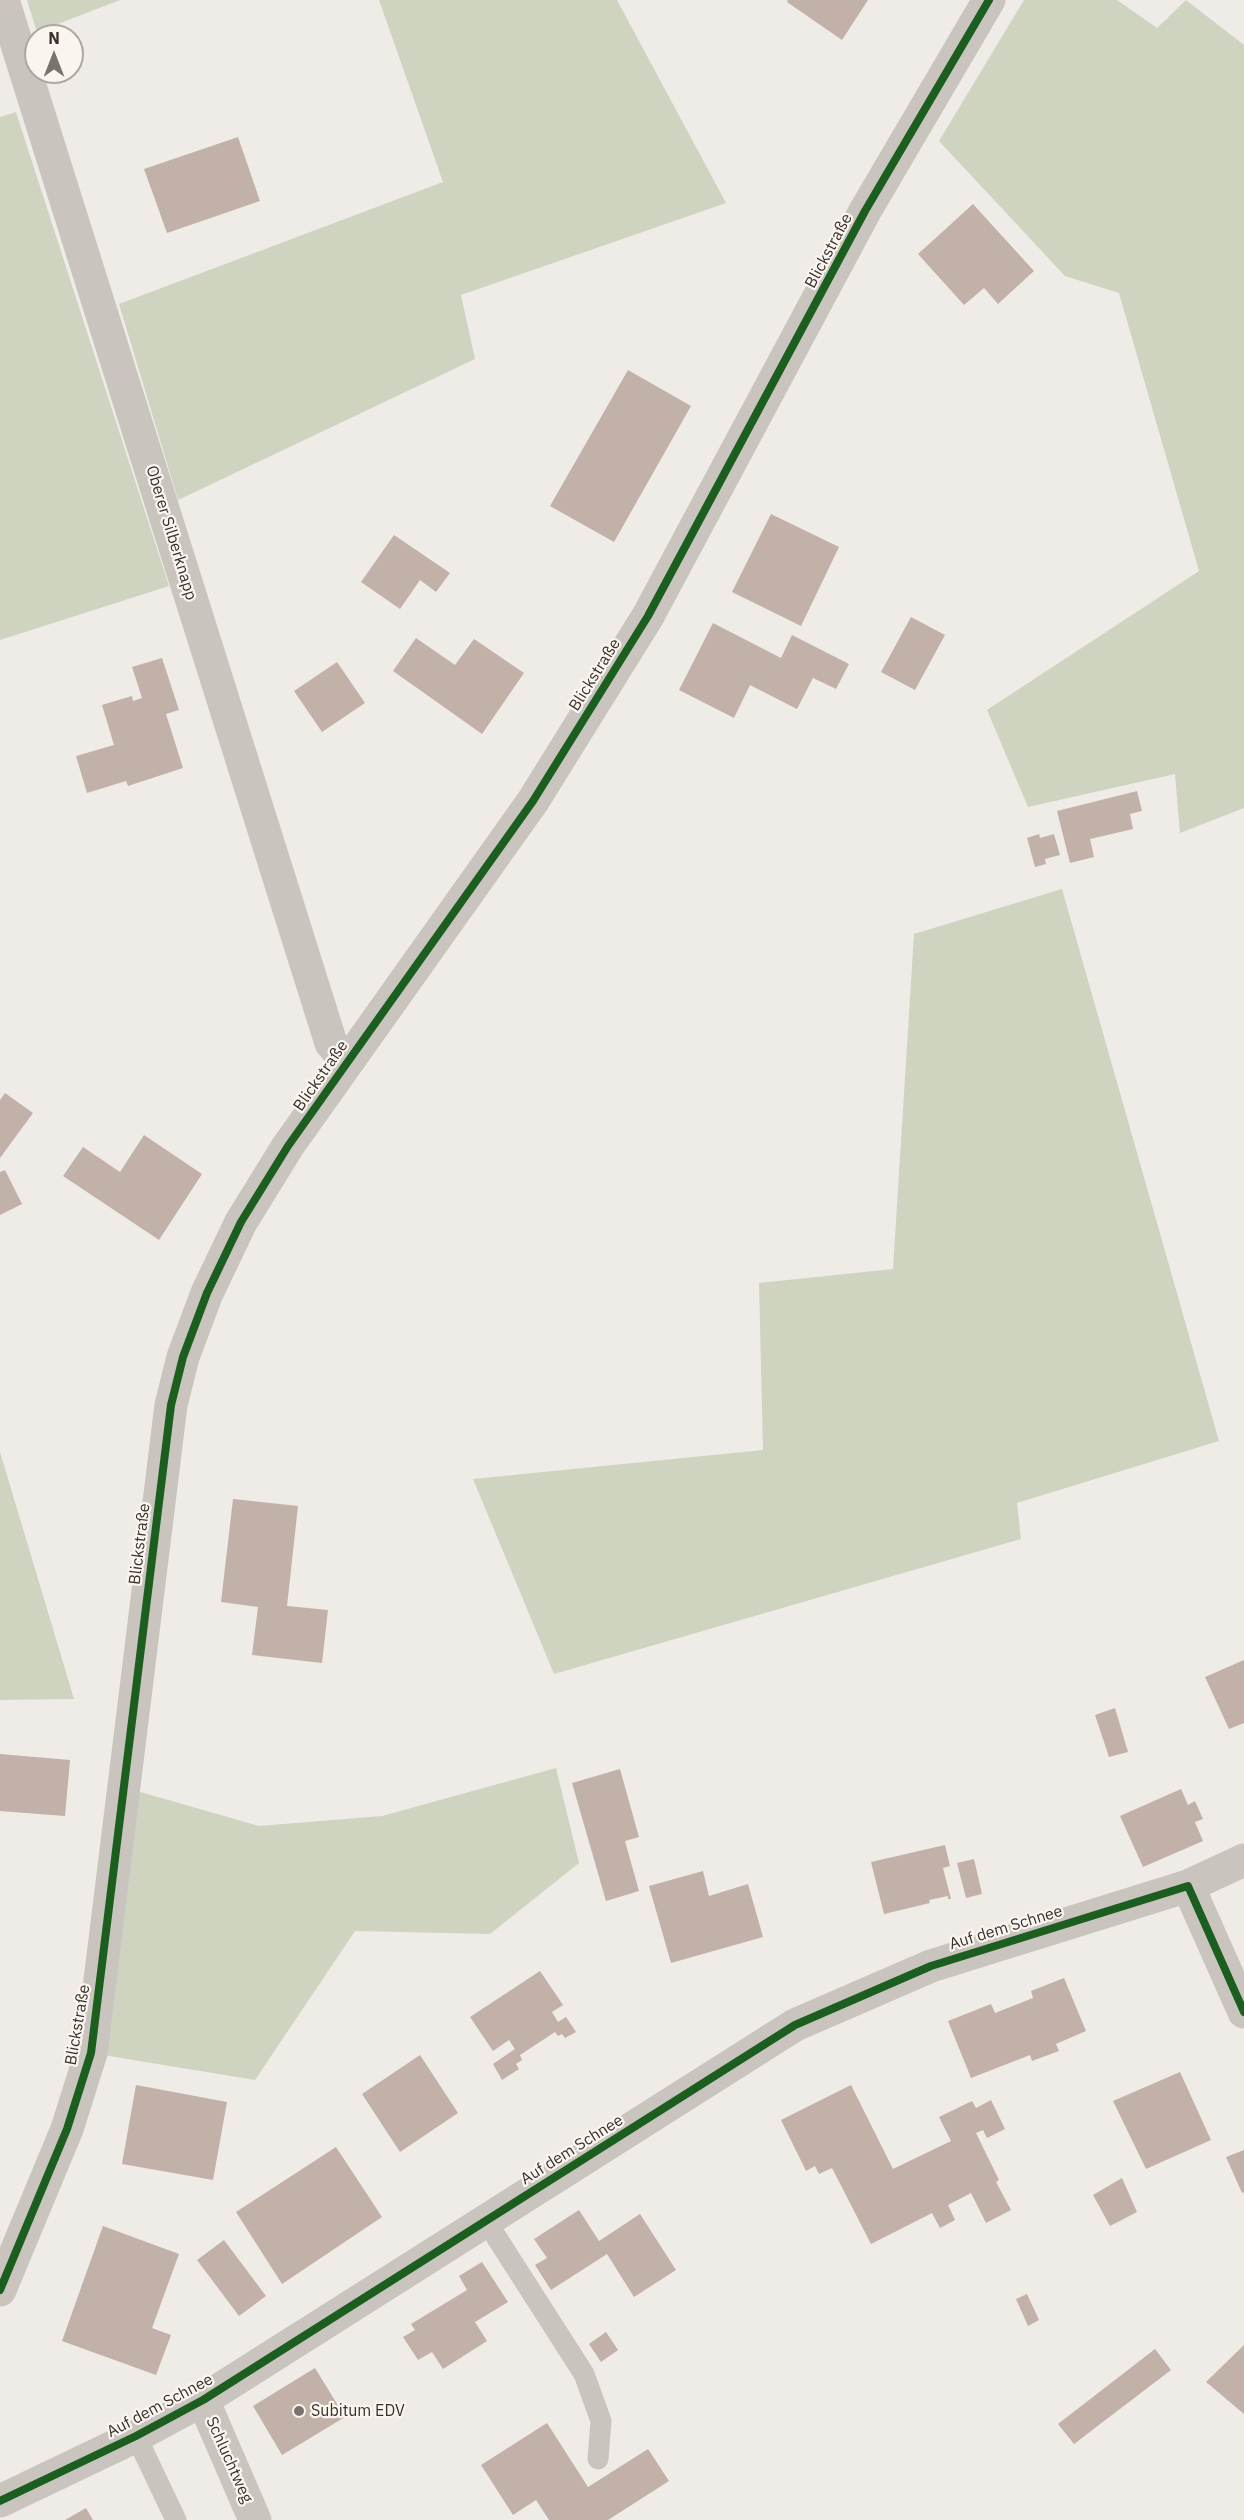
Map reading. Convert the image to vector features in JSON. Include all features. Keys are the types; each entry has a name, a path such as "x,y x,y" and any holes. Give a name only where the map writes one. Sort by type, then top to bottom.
{"street":[{"name":"Oberer Silberknapp","path":"3,0 331,1042 347,1062"},
{"name":"Blickstraße","path":"0,2290 67,2129 91,2053 171,1405 183,1358 207,1293 241,1222 288,1146 533,801 648,616 865,211 989,0"},
{"name":"Auf dem Schnee","path":"4,2490 136,2436 203,2400 795,2025 931,1966 1188,1886 1244,1860"},
{"path":"1188,1886 1244,2012"},
{"name":"Schluchtweg","path":"203,2400 255,2520"}],"lane":[{"path":"486,2221 584,2374 601,2421 598,2458"},
{"path":"136,2436 176,2520"}],"green space":[{"path":"27,0 120,0 58,24 34,24"},
{"path":"379,0 617,0 726,203 461,295 475,359 178,500 119,304 443,182"},
{"path":"1024,0 1117,0 1157,28 1186,0 1244,45 1244,808 1180,833 1175,774 1028,807 987,710 1199,571 1119,293 1065,276 939,141"},
{"path":"16,112 169,586 0,640 0,117"},
{"path":"1062,889 1219,1441 1017,1503 1021,1539 554,1674 473,1479 763,1450 759,1283 893,1269 914,934"},
{"path":"0,1452 74,1699 0,1700"},
{"path":"556,1768 579,1863 490,1934 355,1931 255,2080 91,2053 123,1787 259,1826 382,1816"}],"building":[{"path":"788,0 868,0 842,40 787,2"},
{"path":"238,137 260,201 167,233 144,169"},
{"path":"973,204 1034,271 998,304 984,288 964,305 918,254"},
{"path":"628,370 691,406 614,542 550,506"},
{"path":"771,514 839,547 801,626 732,592"},
{"path":"394,535 450,573 436,592 420,580 400,609 361,582"},
{"path":"911,617 945,635 915,690 881,672"},
{"path":"713,623 781,658 792,635 849,664 836,689 813,678 797,709 750,685 734,718 679,690"},
{"path":"416,638 455,665 474,639 524,673 482,734 393,671"},
{"path":"162,658 179,710 166,714 183,768 128,786 126,781 87,793 76,756 114,745 102,705 132,696 133,701 142,698 132,667"},
{"path":"337,662 365,703 322,732 294,691"},
{"path":"1137,791 1142,811 1130,814 1133,829 1090,839 1094,857 1070,863 1057,811"},
{"path":"1039,834 1040,838 1054,834 1060,855 1045,859 1046,864 1035,867 1027,838"},
{"path":"5,1093 33,1113 0,1158 0,1100"},
{"path":"144,1135 202,1174 159,1240 63,1176 83,1147 120,1172"},
{"path":"5,1170 22,1204 0,1215 0,1172"},
{"path":"233,1499 298,1506 287,1606 328,1610 322,1663 252,1655 258,1607 221,1602"},
{"path":"1244,1660 1244,1723 1229,1729 1205,1677"},
{"path":"1115,1708 1128,1752 1109,1757 1095,1715"},
{"path":"0,1754 70,1760 65,1816 0,1811"},
{"path":"620,1769 639,1837 625,1841 639,1891 606,1901 572,1783"},
{"path":"1181,1789 1188,1805 1195,1801 1203,1819 1195,1822 1203,1841 1143,1867 1120,1816"},
{"path":"945,1845 950,1866 943,1868 951,1899 948,1899 948,1896 929,1900 930,1903 884,1914 871,1862"},
{"path":"974,1859 982,1894 966,1898 957,1863"},
{"path":"703,1871 709,1896 748,1884 763,1937 671,1963 649,1886"},
{"path":"540,1971 563,2005 552,2012 558,2022 566,2017 576,2032 565,2038 562,2034 558,2036 555,2032 520,2055 522,2060 516,2064 519,2069 502,2080 493,2064 515,2049 509,2040 493,2051 470,2017"},
{"path":"1064,1978 1086,2031 1056,2044 1059,2051 1032,2061 1030,2055 971,2078 948,2021 991,2004 995,2013 1033,1998 1031,1991"},
{"path":"420,2055 458,2113 400,2152 362,2094"},
{"path":"1180,2072 1211,2140 1146,2169 1113,2101"},
{"path":"136,2085 227,2102 213,2180 122,2164"},
{"path":"851,2085 893,2169 951,2141 939,2117 972,2101 976,2108 991,2100 1005,2129 987,2138 983,2130 976,2133 999,2180 996,2182 1011,2210 986,2223 971,2193 948,2205 955,2220 940,2228 932,2213 871,2244 832,2168 819,2174 815,2166 806,2171 781,2120"},
{"path":"336,2147 382,2217 282,2284 236,2212"},
{"path":"1244,2150 1244,2192 1242,2193 1226,2157"},
{"path":"1122,2178 1137,2212 1110,2226 1093,2195"},
{"path":"579,2210 599,2241 640,2214 676,2270 634,2297 607,2254 551,2290 535,2265 547,2258 534,2239"},
{"path":"103,2226 179,2254 152,2328 171,2335 156,2375 62,2341"},
{"path":"224,2240 266,2296 239,2316 197,2260"},
{"path":"482,2262 508,2302 475,2322 487,2341 443,2369 432,2352 418,2360 403,2337 415,2330 411,2324 467,2290 459,2276"},
{"path":"1027,2294 1039,2320 1028,2326 1016,2299"},
{"path":"606,2332 618,2350 601,2362 589,2344"},
{"path":"1244,2345 1244,2414 1206,2382"},
{"path":"1155,2349 1171,2370 1074,2444 1058,2424"},
{"name":"Subitum EDV","path":"315,2368 345,2417 282,2455 253,2406"},
{"path":"547,2423 588,2487 648,2449 669,2481 608,2520 549,2520 536,2500 513,2515 481,2465"},
{"path":"86,2508 93,2520 65,2520"}],"cycle path":[{"path":"0,2290 67,2129 91,2053 171,1405 183,1357 207,1293 241,1222 288,1146 533,801 648,616 865,211 989,0"},
{"path":"0,2501 136,2436 203,2400 795,2025 931,1966 1188,1886 1244,2012"}],"place":[{"name":"Subitum EDV","path":"299,2411"}]}
